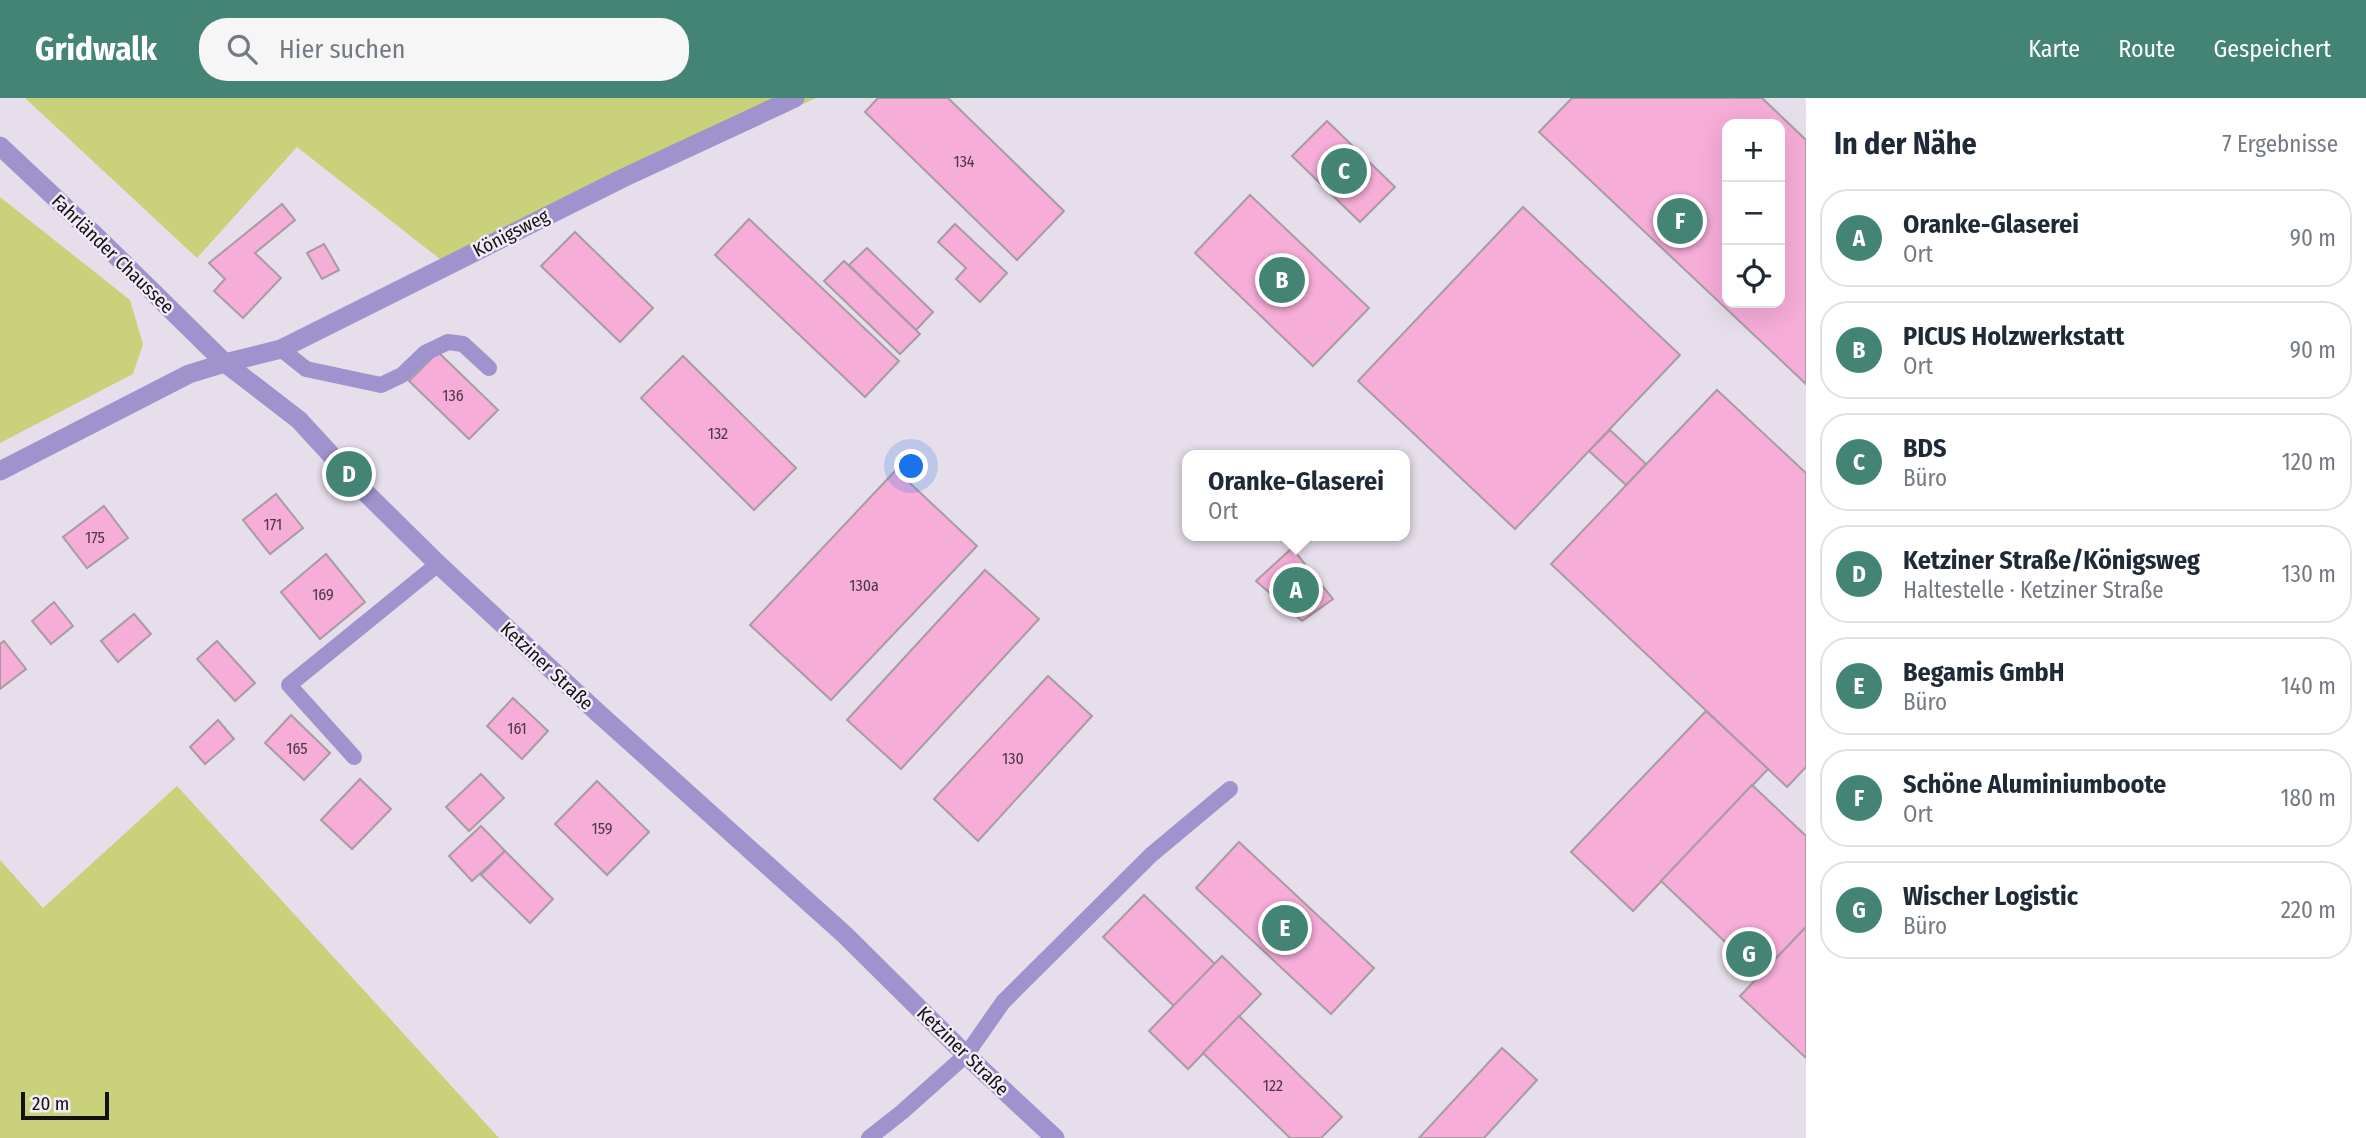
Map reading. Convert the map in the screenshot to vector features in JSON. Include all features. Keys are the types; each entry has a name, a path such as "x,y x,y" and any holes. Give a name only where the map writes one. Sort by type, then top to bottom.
{"street":[{"name":"Königsweg","path":"225,363 281,349 622,178 795,98"},
{"name":"Fahrländer Chaussee","path":"0,146 225,363"},
{"path":"0,471 188,374 225,363"},
{"name":"Ketziner Straße","path":"225,363 299,420 367,494 438,564 597,712 845,935 966,1055 1055,1138"}],"lane":[{"path":"281,349 306,369 382,385 402,375 425,353 448,341 463,344 489,368"},
{"path":"354,757 289,685 438,564"},
{"path":"869,1138 966,1055 1003,1002 1151,855 1230,789"}],"green space":[{"path":"25,98 816,98 450,267 297,147 197,258"},
{"path":"0,197 130,300 143,344 133,374 0,443"},
{"path":"177,786 499,1138 0,1138 0,860 43,908"}],"building":[{"path":"878,98 948,98 1064,211 1017,260 865,112"},
{"path":"1572,98 1762,98 1784,119 1722,119 1722,305 1539,132"},
{"path":"1785,120 1806,140 1806,384 1725,308 1785,308"},
{"path":"1327,121 1395,187 1360,222 1292,156"},
{"path":"1250,195 1369,308 1313,366 1195,253"},
{"path":"282,204 295,220 255,253 281,278 243,318 214,291 225,279 209,263"},
{"path":"1523,207 1680,355 1515,529 1358,381"},
{"path":"749,219 899,361 865,397 715,255"},
{"path":"955,224 1007,273 980,302 956,279 966,268 938,242"},
{"path":"575,232 653,308 620,342 541,266"},
{"path":"324,244 339,270 322,279 307,253"},
{"path":"867,248 933,312 916,330 849,265"},
{"path":"844,261 920,334 900,354 824,281"},
{"path":"438,352 498,410 469,439 409,381"},
{"path":"683,356 796,468 754,510 641,398"},
{"path":"1717,390 1806,473 1806,767 1787,787 1551,564"},
{"path":"1610,430 1646,464 1626,485 1589,451"},
{"path":"896,470 977,546 831,700 750,625"},
{"path":"276,494 303,528 270,554 243,520"},
{"path":"104,506 128,538 87,568 63,537"},
{"path":"1292,548 1333,599 1302,621 1256,581"},
{"path":"326,554 365,602 320,639 281,592"},
{"path":"985,570 1039,619 901,769 847,720"},
{"path":"54,602 73,626 51,644 32,621"},
{"path":"134,614 151,634 118,662 101,641"},
{"path":"4,641 26,669 0,689 0,644"},
{"path":"217,641 255,683 235,701 197,659"},
{"path":"1048,676 1092,716 978,841 934,799"},
{"path":"513,698 548,731 522,759 487,726"},
{"path":"1706,711 1768,769 1633,911 1571,852"},
{"path":"291,715 330,753 304,780 265,743"},
{"path":"218,720 234,739 205,764 190,747"},
{"path":"481,774 504,798 469,831 446,807"},
{"path":"360,779 391,809 352,849 321,820"},
{"path":"597,781 649,832 607,875 555,824"},
{"path":"1752,785 1806,836 1806,927 1760,975 1661,881"},
{"path":"481,826 505,851 472,881 449,856"},
{"path":"1239,842 1374,968 1331,1014 1196,888"},
{"path":"505,851 553,899 530,923 481,875"},
{"path":"1144,895 1215,964 1174,1006 1103,937"},
{"path":"1806,927 1806,1058 1740,996"},
{"path":"1222,956 1261,994 1188,1069 1149,1031"},
{"path":"1239,1016 1342,1117 1321,1138 1290,1138 1203,1053"},
{"path":"1502,1048 1537,1080 1484,1138 1419,1138"}],"place":[{"name":"BDS","path":"1344,171"},
{"name":"Schöne Aluminiumboote","path":"1680,221"},
{"name":"PICUS Holzwerkstatt","path":"1282,280"},
{"name":"Ketziner Straße/Königsweg","path":"349,474"},
{"name":"Oranke-Glaserei","path":"1296,590"},
{"name":"Begamis GmbH","path":"1285,928"},
{"name":"Wischer Logistic","path":"1749,954"}]}
